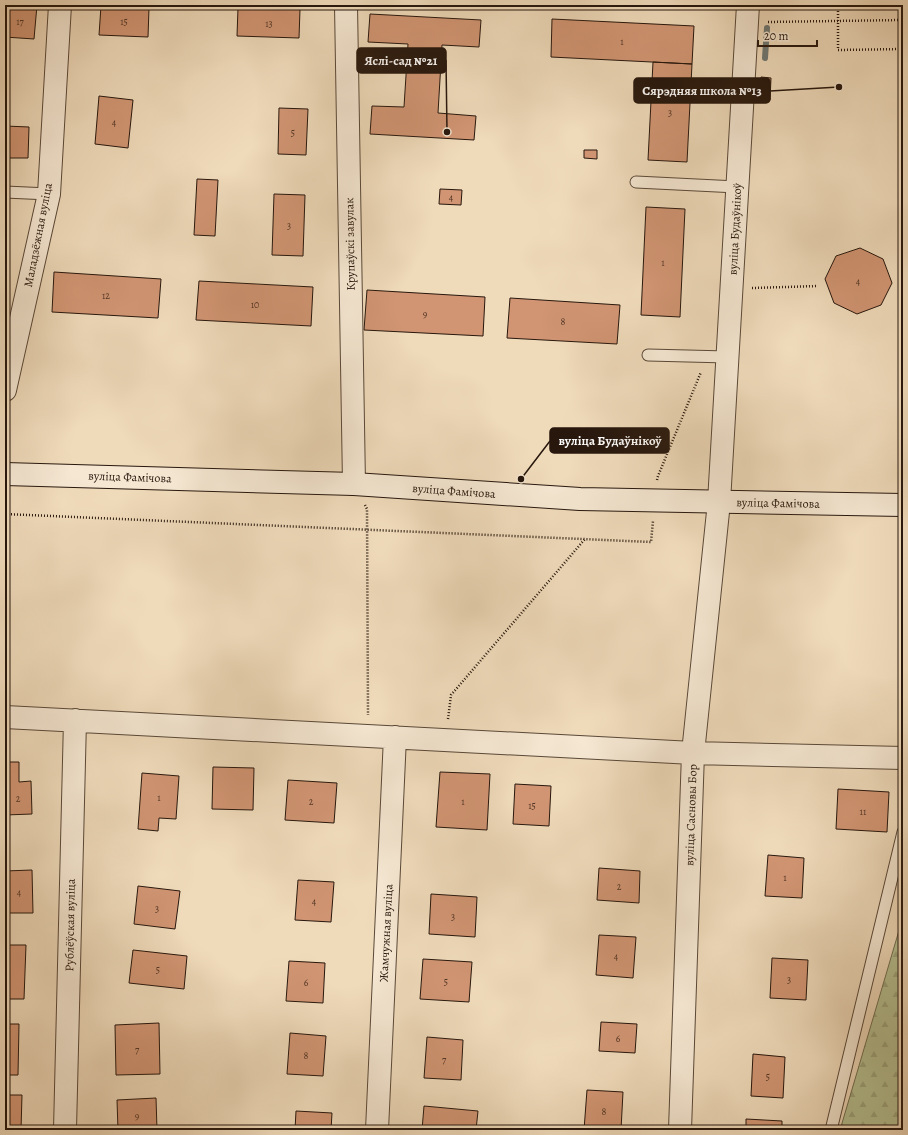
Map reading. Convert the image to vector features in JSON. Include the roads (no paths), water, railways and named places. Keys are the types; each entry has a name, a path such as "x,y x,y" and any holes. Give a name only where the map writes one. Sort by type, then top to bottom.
{"street":[{"name":"Маладзёжная вуліца","path":"5,390 49,194 60,5"},
{"name":"Крупаўскі завулак","path":"346,5 354,484"},
{"name":"вуліца Будаўнікоў","path":"719,502 748,14"},
{"name":"вуліца Фамічова","path":"5,474 354,484 580,499 903,505"},
{"name":"вуліца Сасновы Бор","path":"680,1130 693,752 719,502"},
{"path":"5,717 693,752 903,758"},
{"name":"Рублёўская вуліца","path":"65,1130 75,720"},
{"name":"Жамчужная вуліца","path":"377,1130 396,737"}],"lane":[{"path":"636,182 737,187"},
{"path":"5,192 49,194"},
{"path":"648,354 727,357"},
{"path":"832,1126 903,832"}],"waterway":[{"path":"765,58 767,28"}],"place":[{"name":"Сярэдняя школа №13","path":"839,87"},
{"name":"Яслі-сад №21","path":"447,132"},
{"name":"вуліца Будаўнікоў","path":"521,479"}]}
